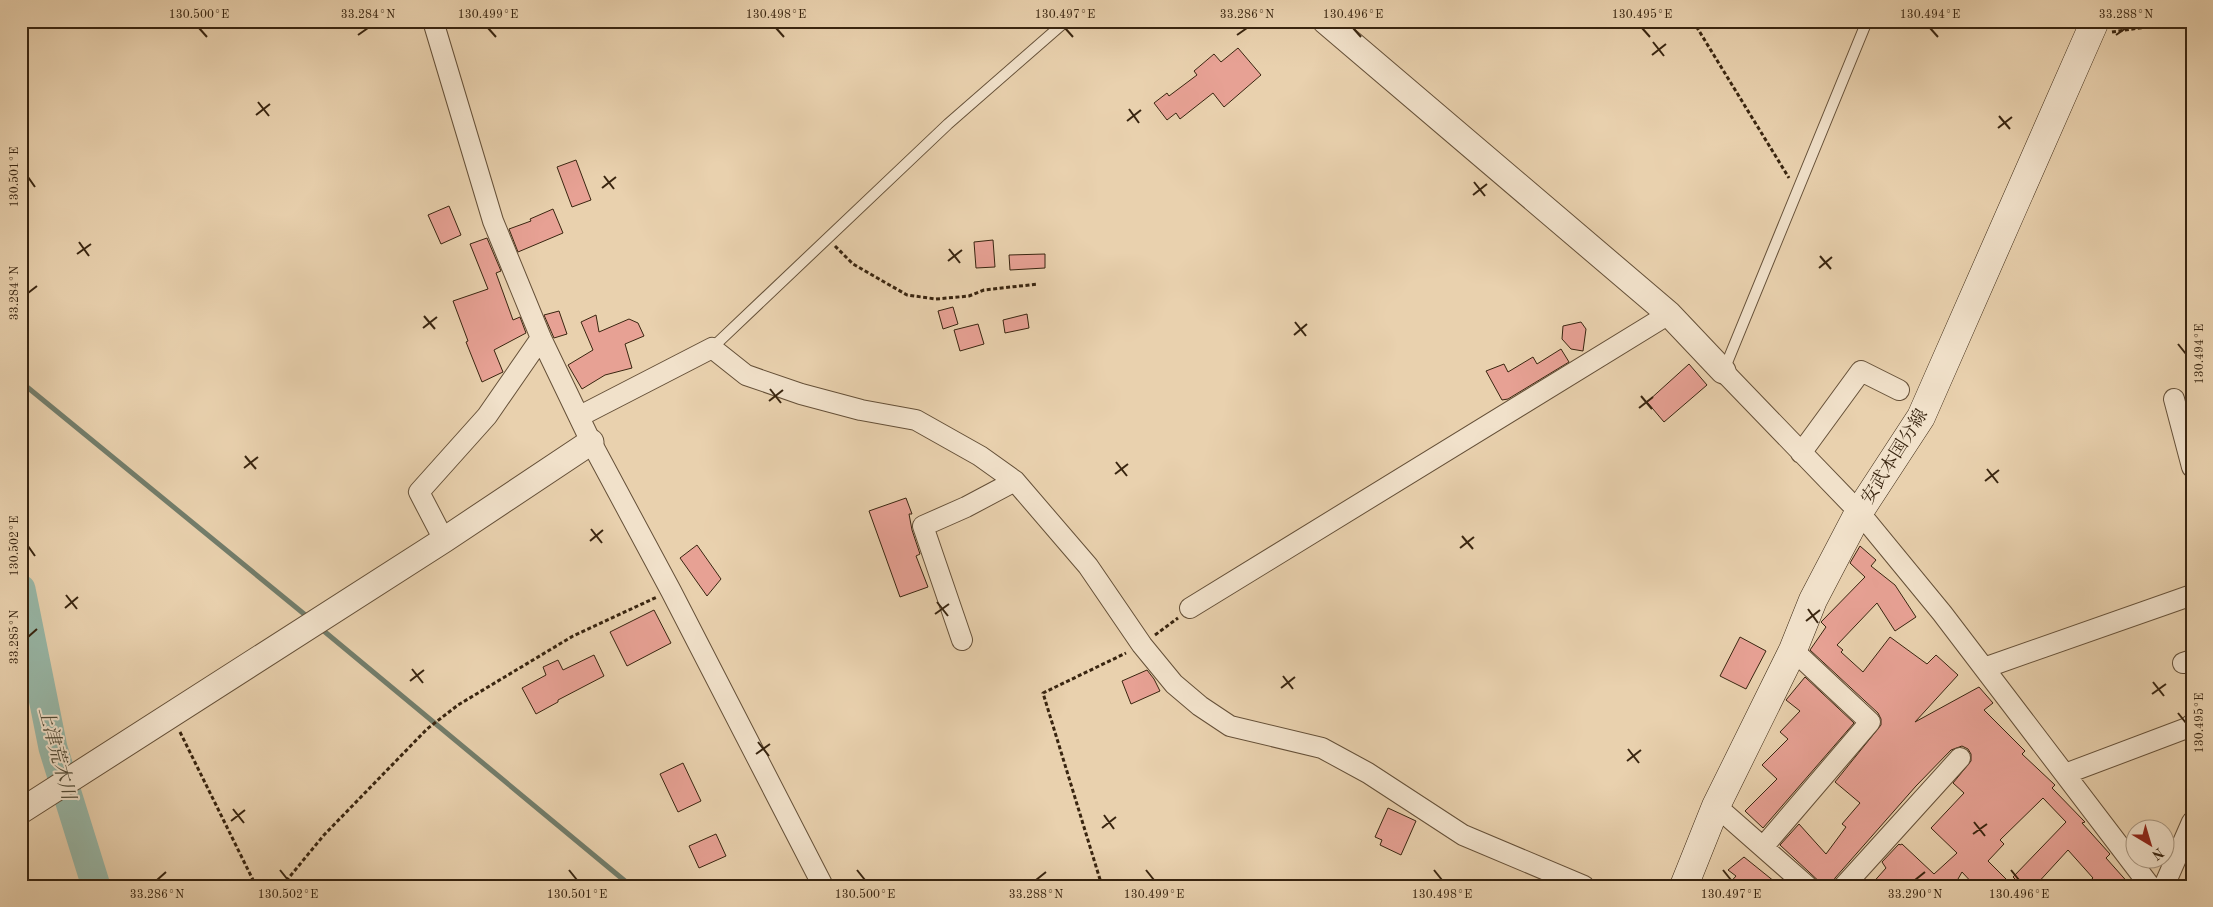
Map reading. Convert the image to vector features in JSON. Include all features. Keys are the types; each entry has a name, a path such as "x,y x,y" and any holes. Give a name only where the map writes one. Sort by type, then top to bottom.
{"main road":[{"name":"安武本国分線","path":"1684,886 1716,806 1793,650 1813,600 1859,512 1921,417 2092,28"}],"street":[{"path":"433,21 493,221 541,338 591,442 671,591 823,886"},
{"path":"1325,21 1669,314 1859,512 1942,612 2151,885 2192,822"},
{"path":"1190,608 1669,314"},
{"path":"444,540 419,492 487,416 541,338"},
{"path":"580,416 712,348 746,375 801,394 861,410 916,420 980,456 1016,481 1088,566 1142,646 1174,684 1200,706 1230,726 1322,748 1368,773 1463,835 1584,886"},
{"path":"1801,453 1860,371 1899,390"},
{"path":"2174,399 2192,467"},
{"path":"21,812 444,540 591,442"},
{"path":"962,640 923,526 966,507 1016,481"},
{"path":"1984,668 2192,596"},
{"path":"1763,847 1870,722 1793,650"},
{"path":"2065,774 2187,728 2192,724"},
{"path":"1844,886 1960,758"},
{"path":"1716,806 1807,886"}],"lane":[{"path":"712,348 948,124 1066,21"},
{"path":"1723,371 1867,21"}],"path":[{"path":"1693,21 1789,178 1799,187"},
{"path":"2092,28 2188,21"},
{"path":"826,239 853,264 907,296 936,299 969,296 984,290 1038,284"},
{"path":"282,886 324,835 427,730 458,705 573,636 671,591"},
{"path":"1102,886 1044,693 1142,646 1190,608"},
{"path":"171,715 256,886"}],"building":[{"path":"1238,48 1261,75 1224,107 1213,93 1180,119 1176,113 1167,120 1154,103 1167,93 1169,96 1197,75 1194,71 1214,54 1221,62"},
{"path":"576,160 591,200 572,207 557,167"},
{"path":"449,206 461,235 441,244 428,215"},
{"path":"553,209 563,233 518,252 509,229 531,221 530,219"},
{"path":"487,238 501,271 496,273 513,320 520,317 526,333 494,350 503,372 482,382 466,342 468,341 453,301 488,289 470,244"},
{"path":"993,240 995,267 976,268 974,242"},
{"path":"1045,254 1045,268 1010,270 1009,255"},
{"path":"953,307 958,324 943,329 938,311"},
{"path":"559,311 567,334 554,338 544,315"},
{"path":"1027,314 1029,328 1005,333 1003,320"},
{"path":"596,315 599,332 629,319 638,323 644,336 625,344 632,368 605,375 582,389 568,365 593,350 581,322"},
{"path":"1581,322 1586,329 1583,351 1571,349 1562,339 1563,326"},
{"path":"978,324 984,344 960,351 954,330"},
{"path":"1561,349 1569,362 1508,399 1502,400 1486,371 1504,364 1508,372 1533,357 1537,364"},
{"path":"1689,364 1707,385 1664,422 1647,402"},
{"path":"906,498 912,514 909,514 912,530 920,554 916,556 928,587 900,597 869,511"},
{"path":"697,545 721,579 707,596 680,558"},
{"path":"1860,546 1876,560 1871,566 1895,585 1916,617 1895,631 1877,603 1837,645 1843,650 1841,652 1863,672 1890,637 1927,664 1936,655 1958,675 1915,722 1979,687 1993,703 1984,710 2025,751 2022,754 2055,785 2052,788 2085,822 2082,823 2110,854 2106,858 2131,886 2084,886 2093,878 2068,850 2035,886 2022,886 2013,877 2066,822 2043,798 2000,840 2004,844 1988,861 2013,886 1975,886 1962,872 1954,886 1870,886 1886,868 1882,862 1899,844 1902,844 1934,874 1957,853 1931,828 1964,793 1953,783 1971,761 1971,754 1968,749 1962,746 1951,750 1916,786 1835,878 1832,886 1824,886 1780,845 1799,824 1826,854 1846,827 1842,824 1860,803 1835,782 1881,725 1878,713 1810,650 1826,627 1821,622 1865,577 1850,563"},
{"path":"654,610 671,643 627,666 610,632"},
{"path":"1740,637 1766,651 1746,689 1720,676"},
{"path":"594,655 604,676 536,714 522,688 546,675 543,667 558,660 563,670"},
{"path":"1147,670 1160,691 1131,704 1122,681"},
{"path":"1805,677 1854,723 1763,828 1745,811 1777,779 1762,765 1788,739 1780,732 1800,711 1786,700"},
{"path":"683,763 701,801 678,812 660,774"},
{"path":"1388,808 1416,821 1401,855 1380,845 1382,840 1375,837"},
{"path":"716,834 726,856 699,868 689,846"},
{"path":"1744,857 1780,886 1727,886 1736,876 1728,870"}],"waterway":[{"path":"21,382 309,618"},
{"name":"上津荒木川","path":"21,589 53,748 96,886"},
{"path":"319,627 631,886"}]}
